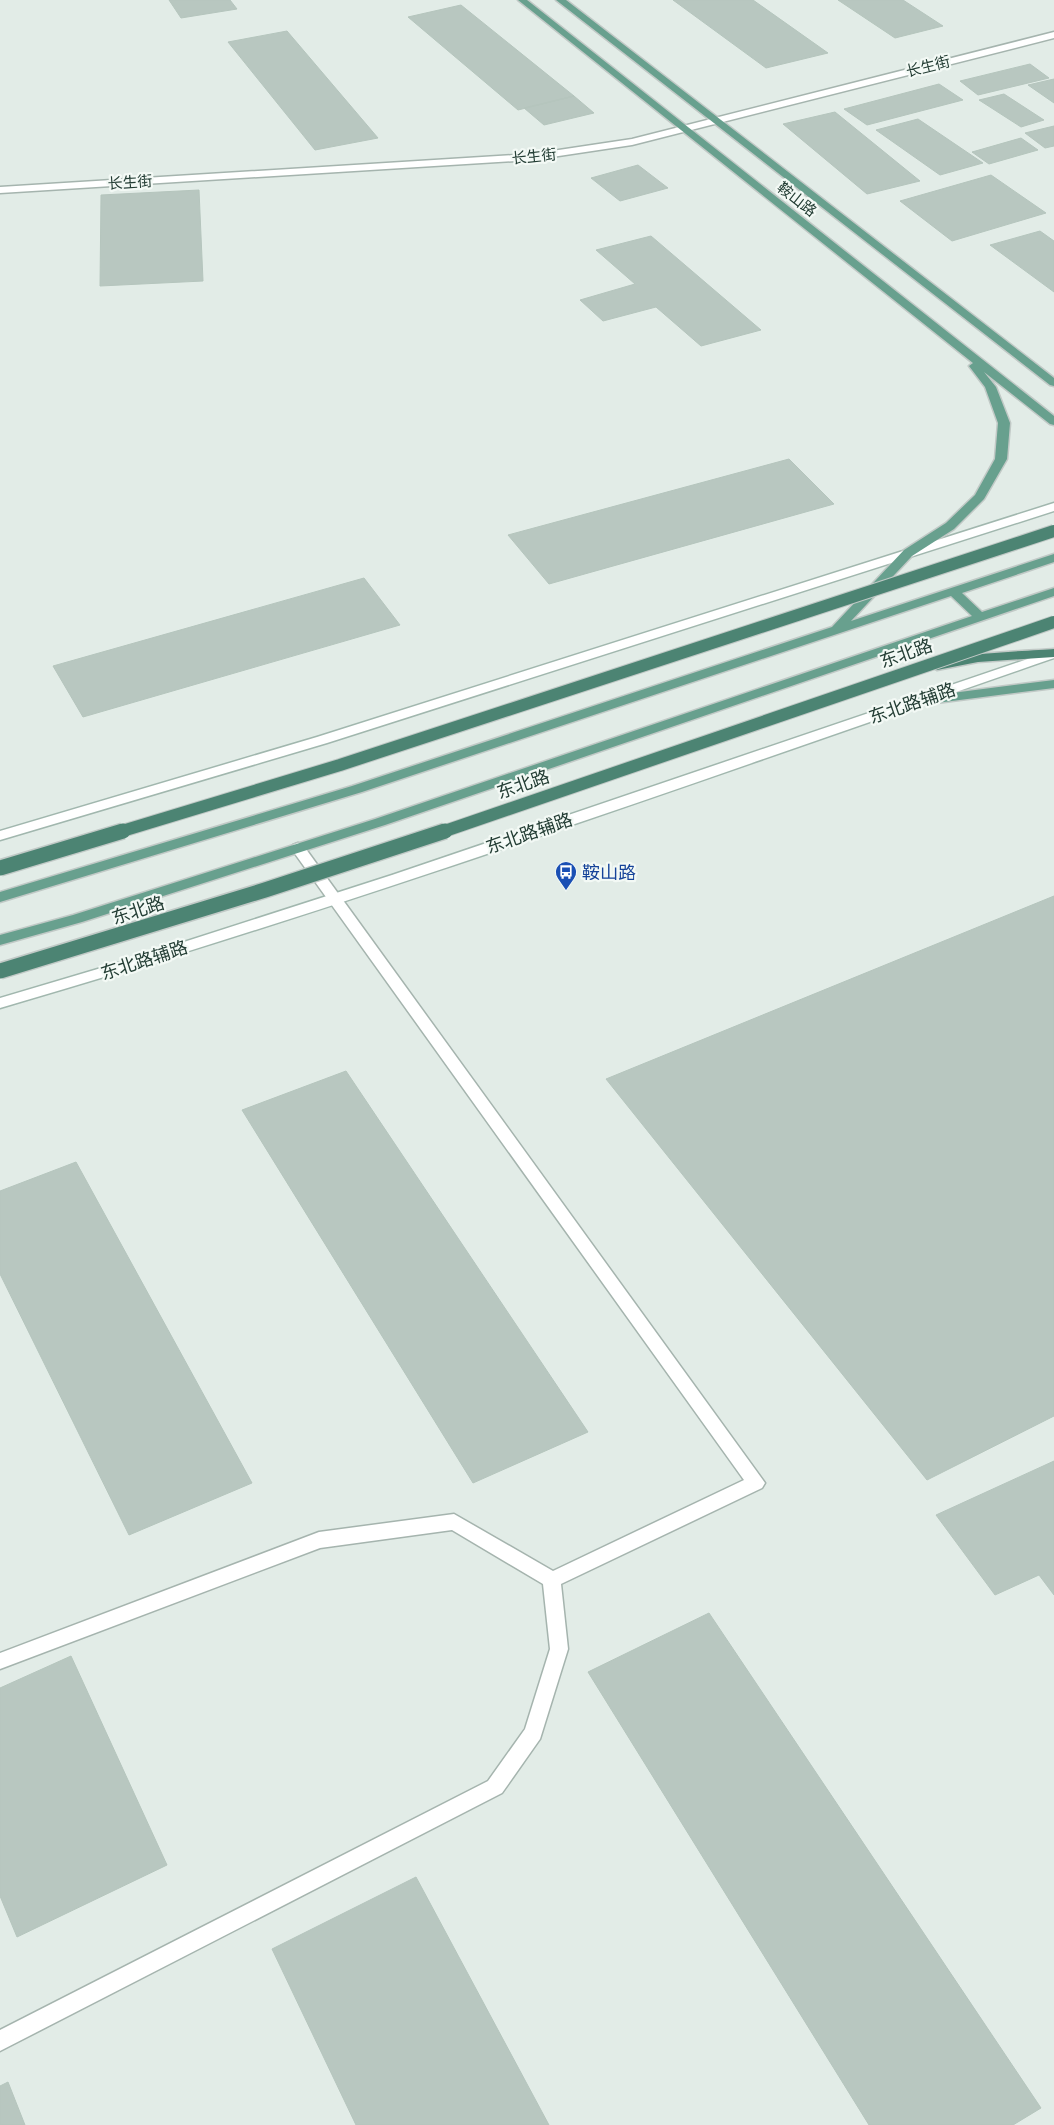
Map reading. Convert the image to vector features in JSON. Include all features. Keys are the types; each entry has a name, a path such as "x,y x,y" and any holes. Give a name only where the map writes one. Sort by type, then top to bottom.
{"highway":[{"path":"0,868 349,762 1054,531"},
{"name":"东北路","path":"0,971 90,945 397,846 1054,622"},
{"path":"911,671 978,658 1054,653"}],"main road":[{"name":"鞍山路","path":"522,0 1054,422"},
{"name":"鞍山路","path":"560,0 1054,383"},
{"name":"长生街","path":"0,190 532,157 632,142 1054,35"},
{"path":"836,630 908,553 950,526 980,497 1001,459 1004,423 990,387 962,349"},
{"path":"1037,370 1054,377"},
{"path":"0,836 322,740 1054,507"},
{"path":"0,896 357,789 1054,558"},
{"path":"953,592 980,617"},
{"name":"东北路","path":"0,940 77,919 298,848 1054,592"},
{"name":"东北路辅路","path":"0,1003 102,973 334,898 1054,653"},
{"path":"913,702 1054,684"},
{"path":"298,848 756,1483 552,1580"},
{"path":"0,1661 319,1540 454,1522 552,1580"},
{"path":"0,2041 495,1787 533,1733 559,1649 552,1580"}],"building":[{"path":"169,0 230,0 237,9 181,18"},
{"path":"673,0 753,0 828,53 766,68"},
{"path":"838,0 903,0 943,26 895,38"},
{"path":"461,5 574,96 518,110 408,17"},
{"path":"287,31 378,138 315,150 228,42"},
{"path":"1030,64 1049,78 978,95 960,81"},
{"path":"1054,79 1054,103 1028,85"},
{"path":"939,84 963,100 867,125 844,109"},
{"path":"1004,94 1044,120 1021,127 979,100"},
{"path":"574,96 594,113 544,125 524,108"},
{"path":"835,112 920,181 867,194 783,124"},
{"path":"918,119 983,163 940,175 876,130"},
{"path":"1054,126 1054,146 1045,148 1025,133"},
{"path":"1021,138 1038,150 989,164 972,152"},
{"path":"638,165 668,188 620,201 591,178"},
{"path":"991,175 1046,213 952,241 900,201"},
{"path":"199,190 203,281 100,286 101,195"},
{"path":"1040,231 1054,241 1054,292 990,245"},
{"path":"651,236 761,330 701,346 656,307 603,321 580,300 635,284 596,250"},
{"path":"789,459 834,504 549,584 508,535"},
{"path":"364,578 400,625 83,717 53,666"},
{"path":"1054,896 1054,1416 927,1480 606,1079"},
{"path":"346,1071 588,1432 473,1483 242,1110"},
{"path":"76,1162 252,1483 129,1535 0,1274 0,1191"},
{"path":"1054,1461 1054,1595 1039,1575 995,1595 936,1515"},
{"path":"709,1613 1041,2108 1013,2125 869,2125 588,1672"},
{"path":"71,1656 167,1865 17,1937 0,1896 0,1688"},
{"path":"416,1877 549,2125 356,2125 272,1949"},
{"path":"8,2082 25,2125 0,2125 0,2086"}],"place":[{"name":"鞍山路","path":"566,891"}]}
